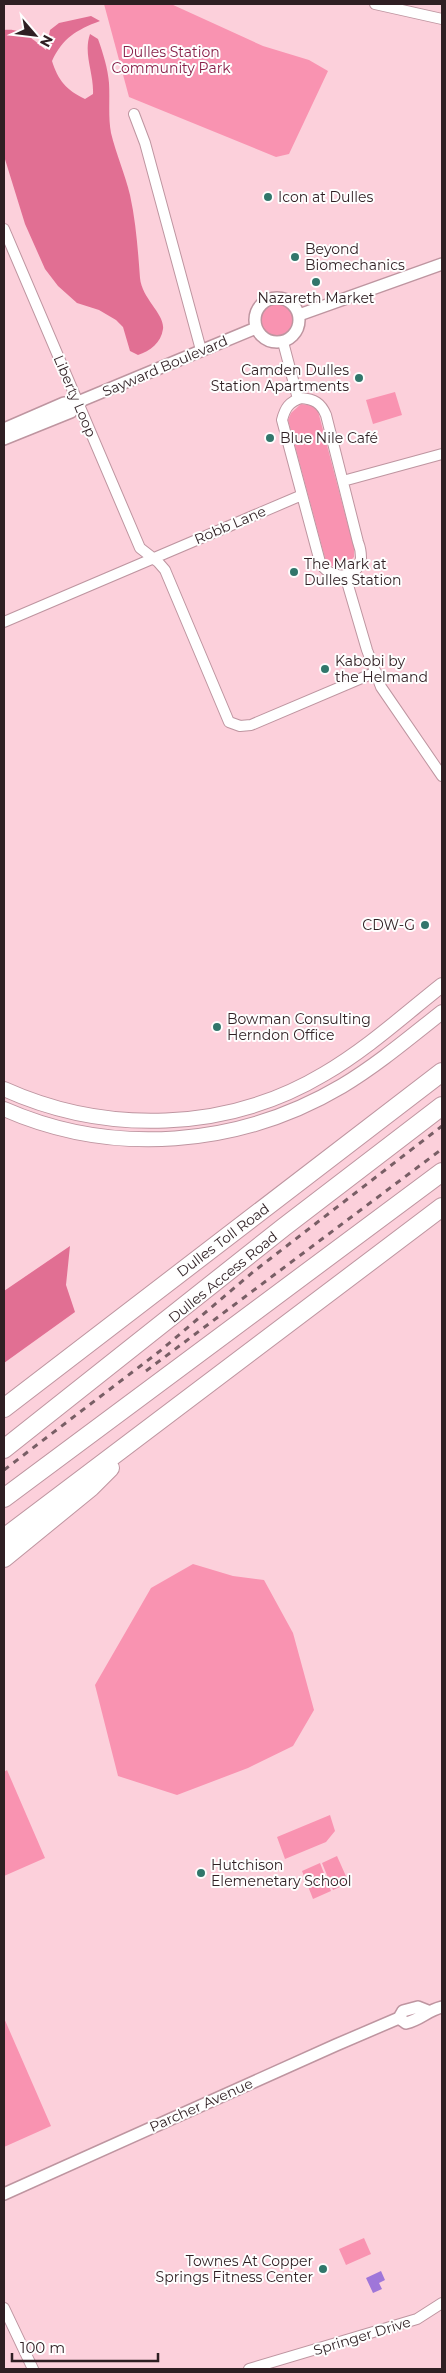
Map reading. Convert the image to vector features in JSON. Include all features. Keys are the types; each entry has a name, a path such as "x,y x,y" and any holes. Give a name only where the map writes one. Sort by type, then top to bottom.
{"highway":[{"name":"Dulles Toll Road","path":"4,1408 442,1072"},
{"name":"Dulles Access Road","path":"4,1449 178,1314 284,1227 442,1106"},
{"path":"4,1498 442,1172"},
{"path":"4,1538 442,1207"},
{"path":"4,1392 145,1300"},
{"path":"4,1558 91,1487 156,1425"}],"main road":[{"path":"4,1089 72,1113 124,1120 180,1120 228,1113 266,1102 324,1074 362,1049 442,985"},
{"path":"4,1109 41,1123 76,1132 138,1140 178,1140 229,1131 270,1119 315,1101 341,1087 364,1072 442,1012"}],"street":[{"path":"375,4 442,19"},
{"path":"424,15 425,4"},
{"path":"134,114 146,143 201,350"},
{"name":"Liberty Loop","path":"4,229 75,403 140,548 155,557 165,570 229,722 240,726 252,725 376,672"},
{"path":"299,315 442,264"},
{"path":"271,299 285,299 296,308 299,315 298,328 295,334 283,342 264,338 256,328 256,314 259,307 271,299"},
{"name":"Sayward Boulevard","path":"4,429 64,403 75,403 256,328"},
{"path":"283,342 298,399"},
{"path":"298,399 312,399 323,408 343,481 361,557 359,564 352,572 345,575 334,575 322,566 282,420 284,410 289,404 298,399"},
{"name":"Sayward Boulevard","path":"4,439 71,412 75,403"},
{"path":"343,481 442,454"},
{"name":"Robb Lane","path":"155,557 302,495"},
{"path":"4,622 155,557"},
{"path":"345,575 367,650 381,686 442,776"},
{"name":"Parcher Avenue","path":"4,2194 336,2044 399,2018 403,2011 418,2007 428,2011 442,2007"},
{"name":"Springer Drive","path":"249,2369 417,2320 442,2302"},
{"path":"4,2308 33,2369"}],"green space":[{"name":"Dulles Station Community Park","path":"104,4 171,4 263,46 309,60 328,71 289,154 276,157 129,97"},
{"path":"277,304 283,305 288,309 292,314 292,326 288,331 283,335 277,336 271,335 266,331 262,326 261,320 262,314 266,309 271,305"},
{"path":"395,392 402,415 373,424 366,400"},
{"path":"301,404 314,406 318,411 354,548 354,557 344,567 332,566 326,562 288,420 291,413"},
{"path":"193,1564 233,1576 264,1580 293,1633 314,1710 293,1746 248,1768 177,1795 118,1776 95,1685 151,1588"},
{"path":"7,1770 45,1858 4,1876 4,1772"},
{"path":"330,1815 335,1831 326,1842 285,1859 277,1837"},
{"path":"337,1856 349,1883 333,1890 322,1863"},
{"path":"320,1863 331,1891 313,1899 302,1871"},
{"path":"4,2018 51,2126 4,2147"},
{"path":"364,2238 371,2254 346,2265 339,2249"}],"shaded area":[{"path":"91,16 100,21 71,36 61,46 52,61 57,74 64,84 85,99 93,94 88,56 90,34 98,39 108,78 111,133 132,205 140,278 145,293 163,323 162,334 157,342 151,349 138,355 130,351 123,327 116,320 99,310 77,303 58,286 45,269 25,224 4,156 4,30 22,33 32,38 46,50 50,30 59,23"},
{"path":"70,1246 66,1285 75,1312 4,1363 4,1291"},
{"path":"381,2271 385,2280 379,2283 382,2289 373,2293 366,2278"}],"railway":[{"path":"4,1470 160,1351 253,1272 442,1126"},
{"path":"146,1371 442,1149"}],"place":[{"name":"Icon at Dulles","path":"268,197"},
{"name":"Beyond Biomechanics","path":"295,257"},
{"name":"Nazareth Market","path":"316,282"},
{"name":"Camden Dulles Station Apartments","path":"359,378"},
{"name":"Blue Nile Café","path":"270,438"},
{"name":"The Mark at Dulles Station","path":"294,572"},
{"name":"Kabobi by the Helmand","path":"325,669"},
{"name":"CDW-G","path":"425,925"},
{"name":"Bowman Consulting Herndon Office","path":"217,1027"},
{"name":"Hutchison Elemenetary School","path":"201,1873"},
{"name":"Townes At Copper Springs Fitness Center","path":"323,2269"}]}
